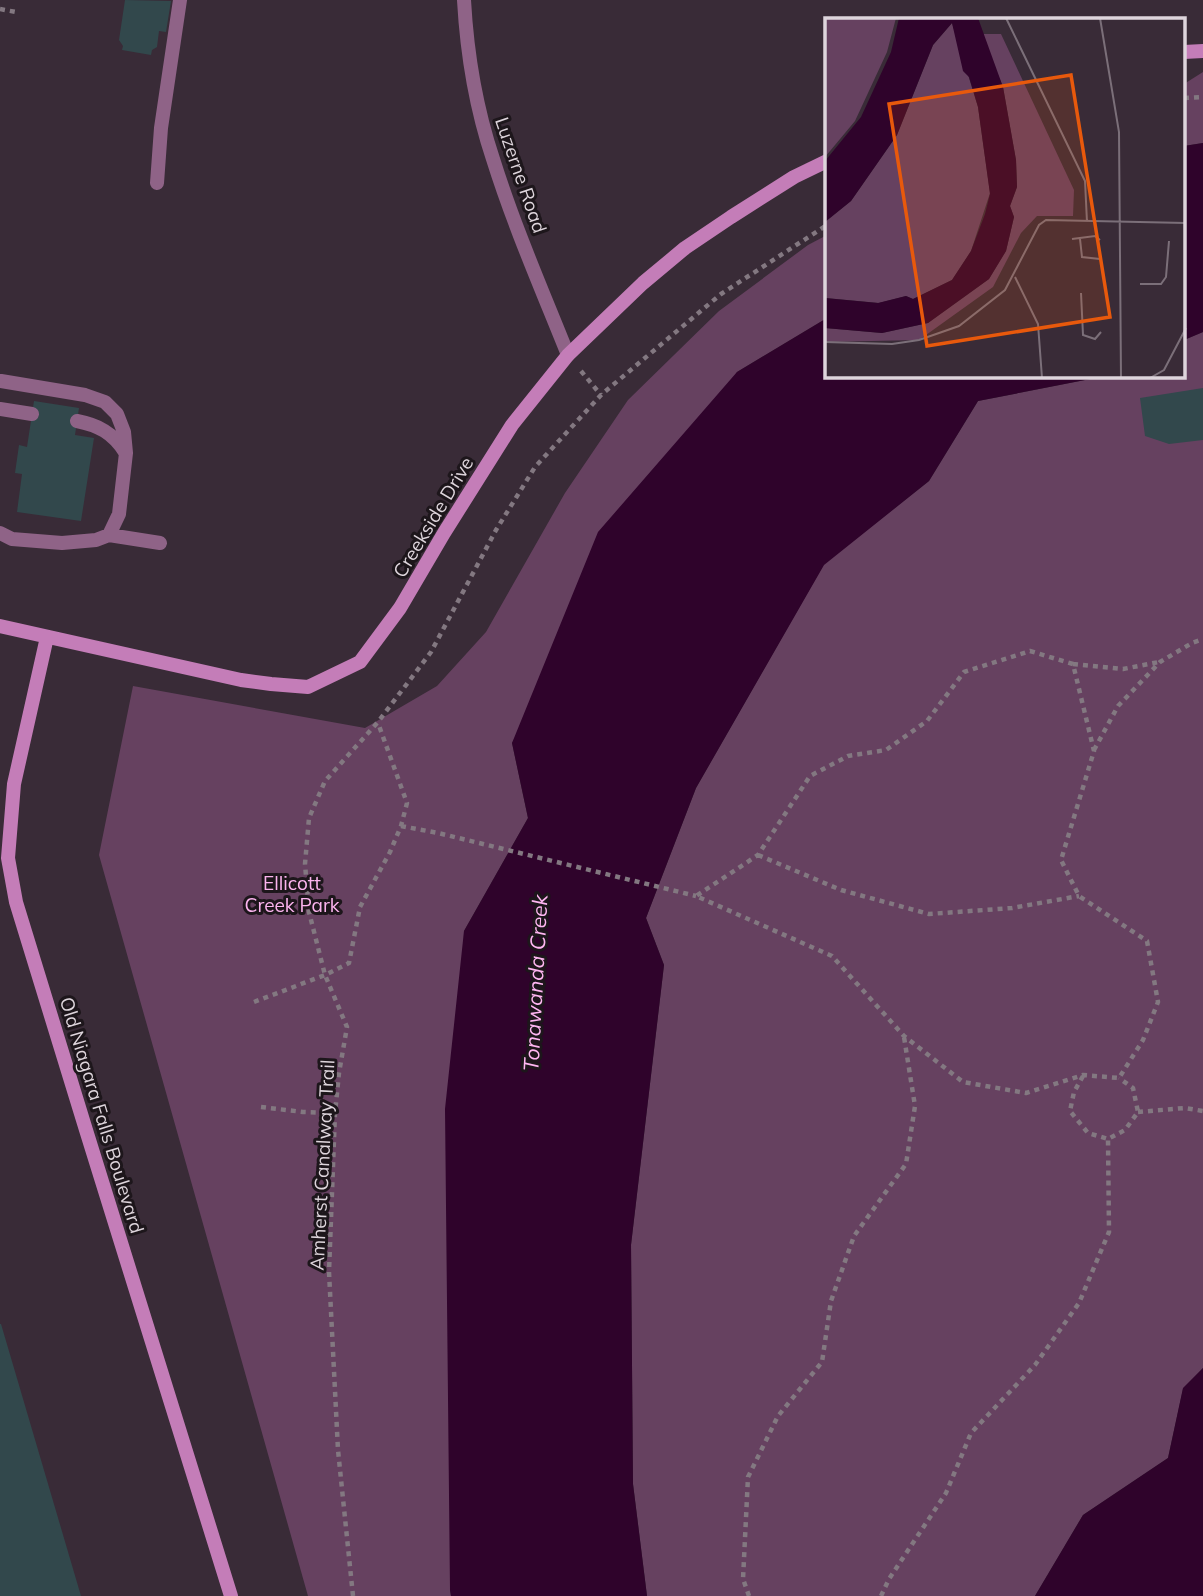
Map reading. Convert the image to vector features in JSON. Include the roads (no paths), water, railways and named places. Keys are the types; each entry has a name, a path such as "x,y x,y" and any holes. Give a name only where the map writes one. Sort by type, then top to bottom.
{"street":[{"path":"157,183 161,128 180,0"},
{"name":"Luzerne Road","path":"464,0 475,94 492,159 568,355"},
{"name":"Creekside Drive","path":"0,626 241,680 271,684 308,687 360,662 400,608 512,425 568,355 643,283 685,248 731,216 825,161"},
{"path":"1,381 85,395 105,402 117,414 124,432 126,453 119,514 109,535"},
{"path":"0,409 32,414"},
{"path":"77,421 106,431 118,440 126,453"},
{"path":"0,533 12,539 62,543 96,541 109,535 160,543"},
{"name":"Old Niagara Falls Boulevard","path":"47,637 14,783 8,858 16,902 231,1596"}],"water":[{"path":"1203,143 1203,332 1186,339 1186,146"},
{"name":"Tonawanda Creek","path":"825,319 825,378 1092,378 978,401 929,481 824,565 696,788 646,918 664,965 631,1245 633,1484 647,1596 451,1596 445,1109 464,931 528,818 512,743 598,532 737,372"},
{"path":"1203,1368 1203,1596 1035,1596 1083,1515 1168,1458 1183,1388"}],"park label":[{"name":"Ellicott Creek Park","path":"292,894"}]}
